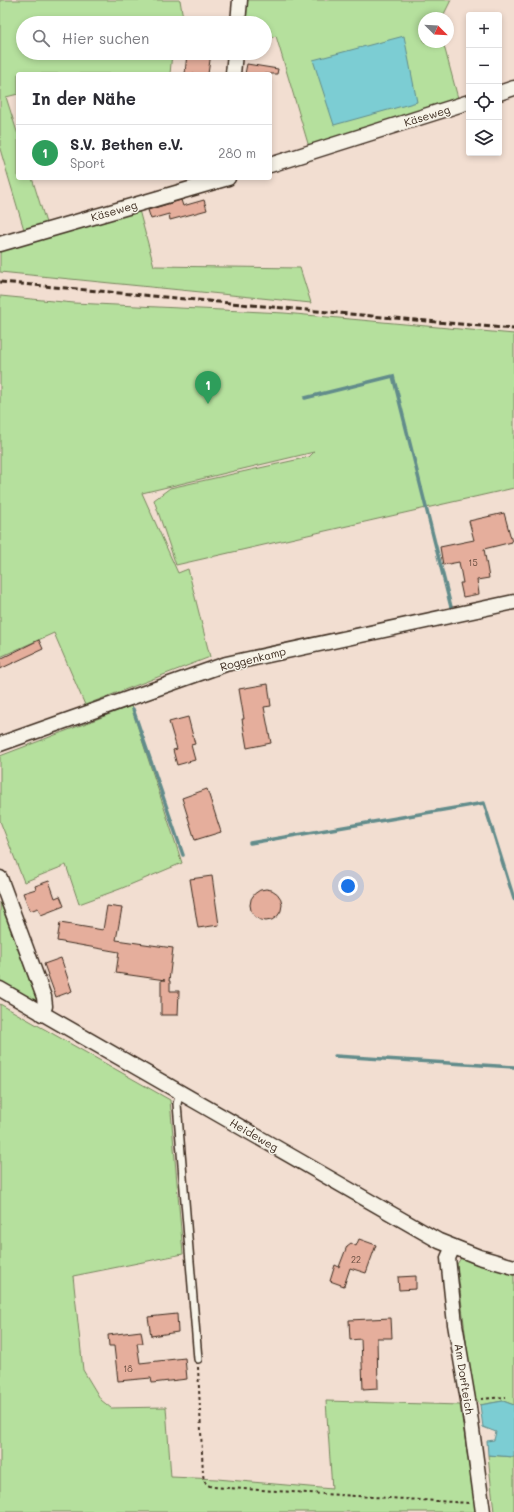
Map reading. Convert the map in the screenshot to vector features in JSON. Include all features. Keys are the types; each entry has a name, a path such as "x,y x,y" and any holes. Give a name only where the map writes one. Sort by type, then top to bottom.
{"street":[{"path":"239,16 240,0"},
{"path":"233,72 234,60"},
{"path":"502,92 514,88"},
{"name":"Käseweg","path":"272,164 466,103"},
{"name":"Käseweg","path":"0,244 218,180"},
{"name":"Roggenkamp","path":"0,744 226,664 514,602"},
{"path":"0,878 44,997 45,1006 42,1014"},
{"name":"Heideweg","path":"0,989 453,1247 479,1257 514,1267"},
{"name":"Am Dorfteich","path":"453,1247 448,1258 455,1324 468,1400 482,1508"}],"lane":[{"path":"180,1092 177,1104 198,1359"}],"path":[{"path":"198,1359 203,1474 206,1485 212,1488 482,1508"},
{"path":"468,1400 506,1396"}],"green space":[{"path":"0,0 180,0 183,16 16,16 16,60 171,60 170,72 16,72 16,94 6,97 16,129 16,180 33,180 47,226 25,233 0,149"},
{"path":"247,0 451,0 445,12 418,12 418,48 445,48 459,102 309,147 276,36 272,37 272,16 245,16"},
{"path":"139,210 154,266 300,268 311,303 0,272 0,250"},
{"path":"0,296 74,303 284,313 514,334 514,488 176,565 154,500 170,488 309,457 314,452 142,493 178,573 188,569 210,657 85,705 54,633 0,657"},
{"path":"131,706 182,863 120,889 79,904 66,865 24,882 0,821 0,756"},
{"path":"0,902 38,1003 0,981"},
{"path":"0,1004 170,1100 183,1254 73,1276 83,1370 101,1400 111,1408 166,1407 171,1477 217,1479 332,1489 326,1401 460,1405 476,1512 0,1512"},
{"path":"461,1258 514,1273 514,1405 503,1401 480,1405 472,1392 457,1264"},
{"path":"488,1455 514,1457 514,1512 494,1512"}],"water":[{"path":"404,36 417,102 334,125 313,60"},
{"path":"503,1401 514,1405 514,1457 488,1455 487,1441 494,1440 496,1432 483,1427 480,1405"}],"building":[{"path":"186,60 210,60 208,72 185,72"},
{"path":"247,64 278,69 277,74 272,74 272,72 245,72"},
{"path":"181,200 183,206 204,200 207,210 170,220 169,214 151,219 148,210"},
{"path":"504,513 512,542 484,549 489,578 477,580 479,594 463,597 460,583 463,583 459,562 443,565 440,547 474,540 469,521"},
{"path":"39,640 43,649 0,669 0,659"},
{"path":"268,684 271,706 264,707 271,743 247,748 239,689"},
{"path":"188,717 195,744 191,745 195,760 177,765 173,750 177,749 169,722"},
{"path":"207,789 221,832 195,840 182,798"},
{"path":"212,876 219,925 198,928 190,879"},
{"path":"49,881 55,898 60,896 64,906 41,915 38,908 30,911 23,893 36,889 35,886"},
{"path":"266,889 272,890 279,896 282,905 281,911 275,918 266,921 260,920 253,914 250,905 251,899 257,892"},
{"path":"107,906 122,908 116,940 173,948 169,981 170,991 179,991 178,1015 161,1015 161,980 165,980 116,973 119,952 57,941 60,923 103,930"},
{"path":"61,958 72,991 56,997 44,964"},
{"path":"359,1239 376,1245 366,1273 350,1268 344,1286 330,1281 335,1265 339,1267 347,1246 351,1243 356,1246"},
{"path":"416,1276 416,1289 399,1290 398,1277"},
{"path":"177,1314 178,1332 151,1336 148,1317"},
{"path":"391,1318 392,1338 377,1338 378,1388 363,1389 361,1339 350,1340 349,1320"},
{"path":"141,1331 143,1343 137,1343 140,1363 185,1358 187,1379 152,1383 151,1378 118,1381 114,1346 109,1346 108,1335"}],"waterway":[{"path":"305,398 393,376 452,611"},
{"path":"133,709 183,855"},
{"path":"250,843 484,803 514,899"},
{"path":"335,1056 514,1067"}],"railway":[{"path":"0,282 514,329"}],"place":[{"name":"S.V. Bethen e.V.","path":"208,404"}]}
